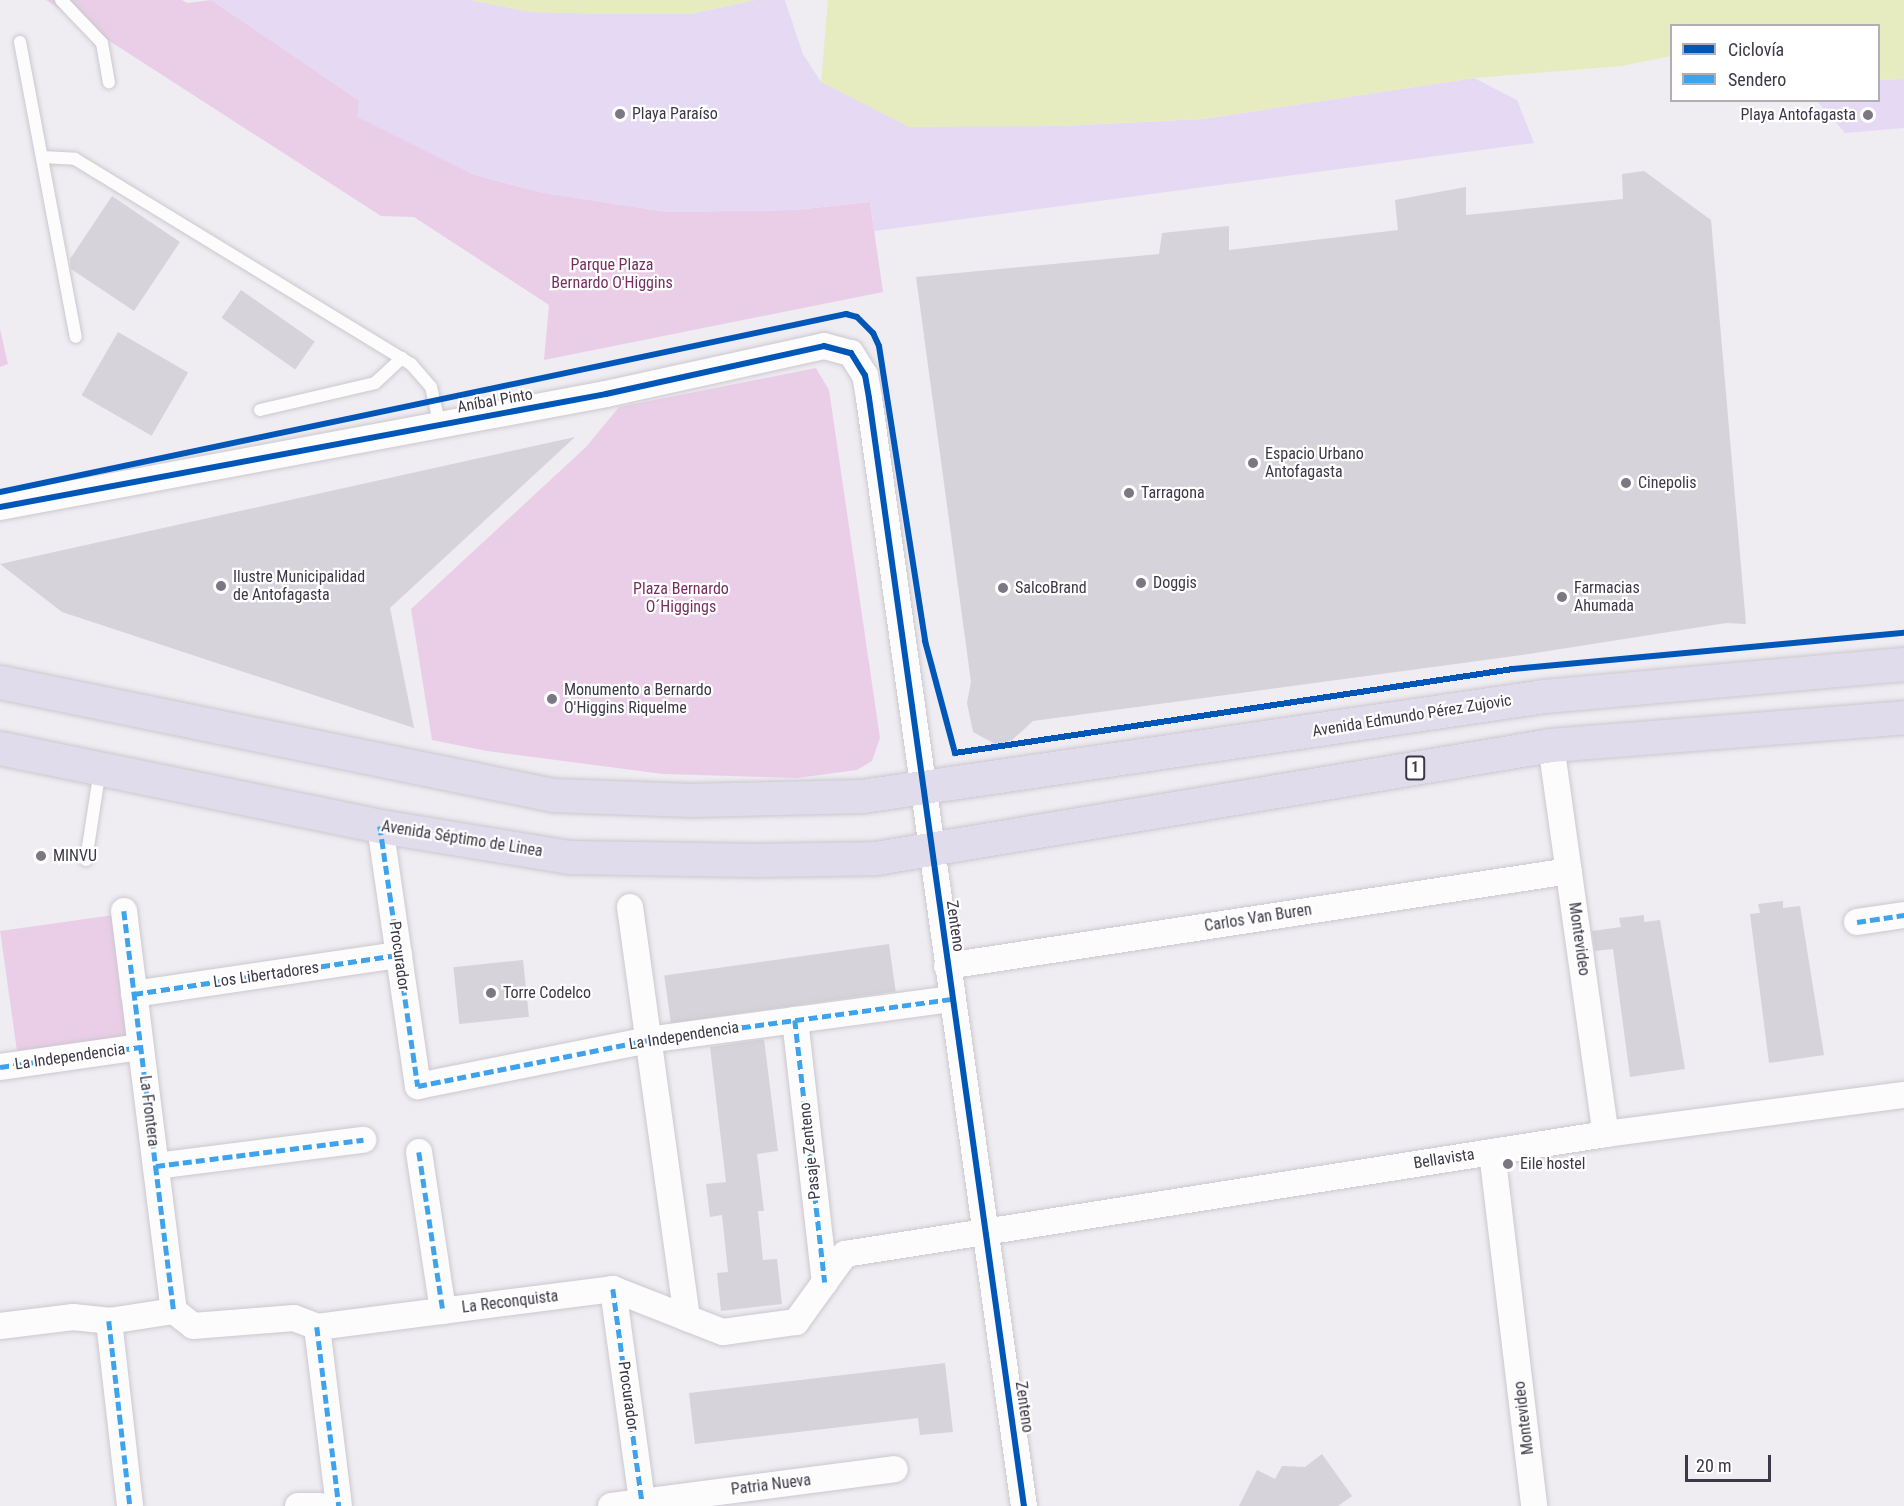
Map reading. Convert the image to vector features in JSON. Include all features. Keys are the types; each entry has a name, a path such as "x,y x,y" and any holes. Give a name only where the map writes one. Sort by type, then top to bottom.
{"highway":[{"name":"Avenida Edmundo Pérez Zujovic","path":"922,788 1544,696 1904,664"},
{"path":"0,682 553,795 691,800 862,796 922,788"},
{"name":"1","path":"930,849 1551,745 1904,717"},
{"name":"Avenida Séptimo de Linea","path":"0,748 380,826 570,856 623,860 876,858 930,849"}],"street":[{"name":"Aníbal Pinto","path":"0,507 440,425 824,346 851,353"},
{"name":"Zenteno","path":"851,353 865,375 869,398 930,849 1024,1506"},
{"name":"Montevideo","path":"1551,745 1606,1134"},
{"name":"Procurador","path":"380,826 418,1086"},
{"name":"Carlos Van Buren","path":"947,966 1569,871"},
{"path":"630,907 687,1318"},
{"name":"La Frontera","path":"124,911 174,1311"},
{"path":"1857,922 1904,915"},
{"name":"Los Libertadores","path":"134,994 399,955"},
{"name":"La Independencia","path":"418,1086 648,1040 952,999"},
{"name":"Pasaje Zenteno","path":"795,1020 825,1282"},
{"name":"La Independencia","path":"0,1068 141,1047"},
{"name":"Bellavista","path":"985,1230 1606,1134 1904,1095"},
{"path":"156,1166 363,1140"},
{"path":"419,1152 443,1311"},
{"name":"Montevideo","path":"1492,1152 1534,1506"},
{"name":"La Reconquista","path":"174,1311 193,1326 294,1318 317,1327 613,1289 723,1332 796,1322 845,1254 985,1230"},
{"name":"Procurador","path":"613,1289 642,1502"},
{"path":"0,1326 73,1317 109,1321 174,1311"},
{"path":"109,1321 130,1506"},
{"path":"317,1327 339,1506"},
{"name":"Patria Nueva","path":"611,1506 894,1469"},
{"path":"298,1506 320,1506"}],"lane":[{"path":"61,0 102,43 109,82"},
{"path":"20,42 76,338"},
{"path":"42,157 75,159 402,358 431,387 440,425"},
{"path":"260,410 375,383 402,358"},
{"path":"86,860 100,769"}],"green space":[{"name":"Parque Plaza Bernardo O'Higgins","path":"46,0 182,0 187,3 211,0 472,174 539,192 667,212 794,210 870,202 883,292 544,360 549,305 414,217 381,216"},
{"path":"0,329 8,364 0,367"},
{"name":"Plaza Bernardo O´Higgings","path":"816,368 829,390 880,738 872,761 857,770 797,778 663,774 487,751 432,740 411,609 586,447 619,407"},
{"path":"114,915 132,1040 18,1056 0,931"}],"sand":[{"name":"Playa Paraíso","path":"211,0 471,0 531,12 690,14 755,0 785,0 789,8 1061,126 1203,119 1474,78 1517,100 1534,143 874,231 870,202 794,210 667,212 539,192 472,174 357,117 359,101"},
{"name":"Playa Antofagasta","path":"1904,79 1904,128 1845,133 1818,102 1880,102 1880,80"}],"shaded area":[{"path":"471,0 755,0 690,14 598,14 531,12"},
{"path":"785,0 1904,0 1904,79 1880,80 1880,24 1670,24 1670,56 1621,66 1474,78 1203,119 1061,126 909,127 821,82 803,54"}],"pier":[{"path":"785,0 828,0 821,82 803,54"}],"building":[{"path":"1644,171 1711,220 1746,624 1726,623 1522,655 1033,721 1012,740 997,745 973,732 967,703 971,682 916,277 1159,254 1162,233 1229,226 1229,250 1398,230 1395,200 1466,187 1466,215 1623,199 1622,174"},
{"path":"112,196 180,242 134,311 71,269 70,259"},
{"path":"241,290 315,342 295,369 221,318"},
{"path":"118,332 188,372 152,436 82,395"},
{"name":"Ilustre Municipalidad de Antofagasta","path":"575,437 390,608 414,728 62,612 0,564"},
{"path":"1783,901 1783,908 1800,906 1824,1055 1769,1063 1750,914 1760,913 1758,904"},
{"path":"1644,915 1644,922 1660,920 1685,1069 1630,1077 1613,949 1595,951 1592,931 1621,927 1619,918"},
{"path":"889,944 896,992 671,1023 664,976"},
{"name":"Torre Codelco","path":"523,960 529,1017 459,1024 453,967"},
{"path":"764,1039 778,1151 757,1154 764,1211 758,1211 763,1260 777,1259 782,1304 721,1311 717,1273 728,1272 722,1215 710,1217 706,1184 726,1182 710,1047"},
{"path":"945,1363 953,1432 920,1435 918,1418 695,1444 689,1393"},
{"path":"1322,1454 1352,1496 1338,1506 1239,1506 1257,1470 1275,1479 1282,1466 1305,1467"}],"marked path":[{"path":"380,826 418,1086 648,1040 952,999"},
{"path":"124,911 174,1311"},
{"path":"1857,922 1904,915"},
{"path":"134,994 399,955"},
{"path":"795,1020 825,1282"},
{"path":"0,1067 141,1047"},
{"path":"156,1166 363,1140"},
{"path":"419,1152 443,1311"},
{"path":"613,1289 642,1502"},
{"path":"109,1321 130,1506"},
{"path":"317,1327 339,1506"}],"cycle path":[{"path":"0,492 846,314 857,317 873,333 879,346 925,641 955,753 1513,669 1904,633"},
{"path":"0,507 606,394 824,346 851,353 865,375 869,398 1024,1506"}],"place":[{"name":"Playa Paraíso","path":"620,114"},
{"name":"Playa Antofagasta","path":"1868,115"},
{"name":"Espacio Urbano Antofagasta","path":"1253,463"},
{"name":"Cinepolis","path":"1626,483"},
{"name":"Tarragona","path":"1129,493"},
{"name":"Doggis","path":"1141,583"},
{"name":"Ilustre Municipalidad de Antofagasta","path":"221,586"},
{"name":"SalcoBrand","path":"1003,588"},
{"name":"Farmacias Ahumada","path":"1562,597"},
{"name":"Monumento a Bernardo O'Higgins Riquelme","path":"552,699"},
{"name":"MINVU","path":"41,856"},
{"name":"Torre Codelco","path":"491,993"},
{"name":"Eile hostel","path":"1508,1164"}]}
